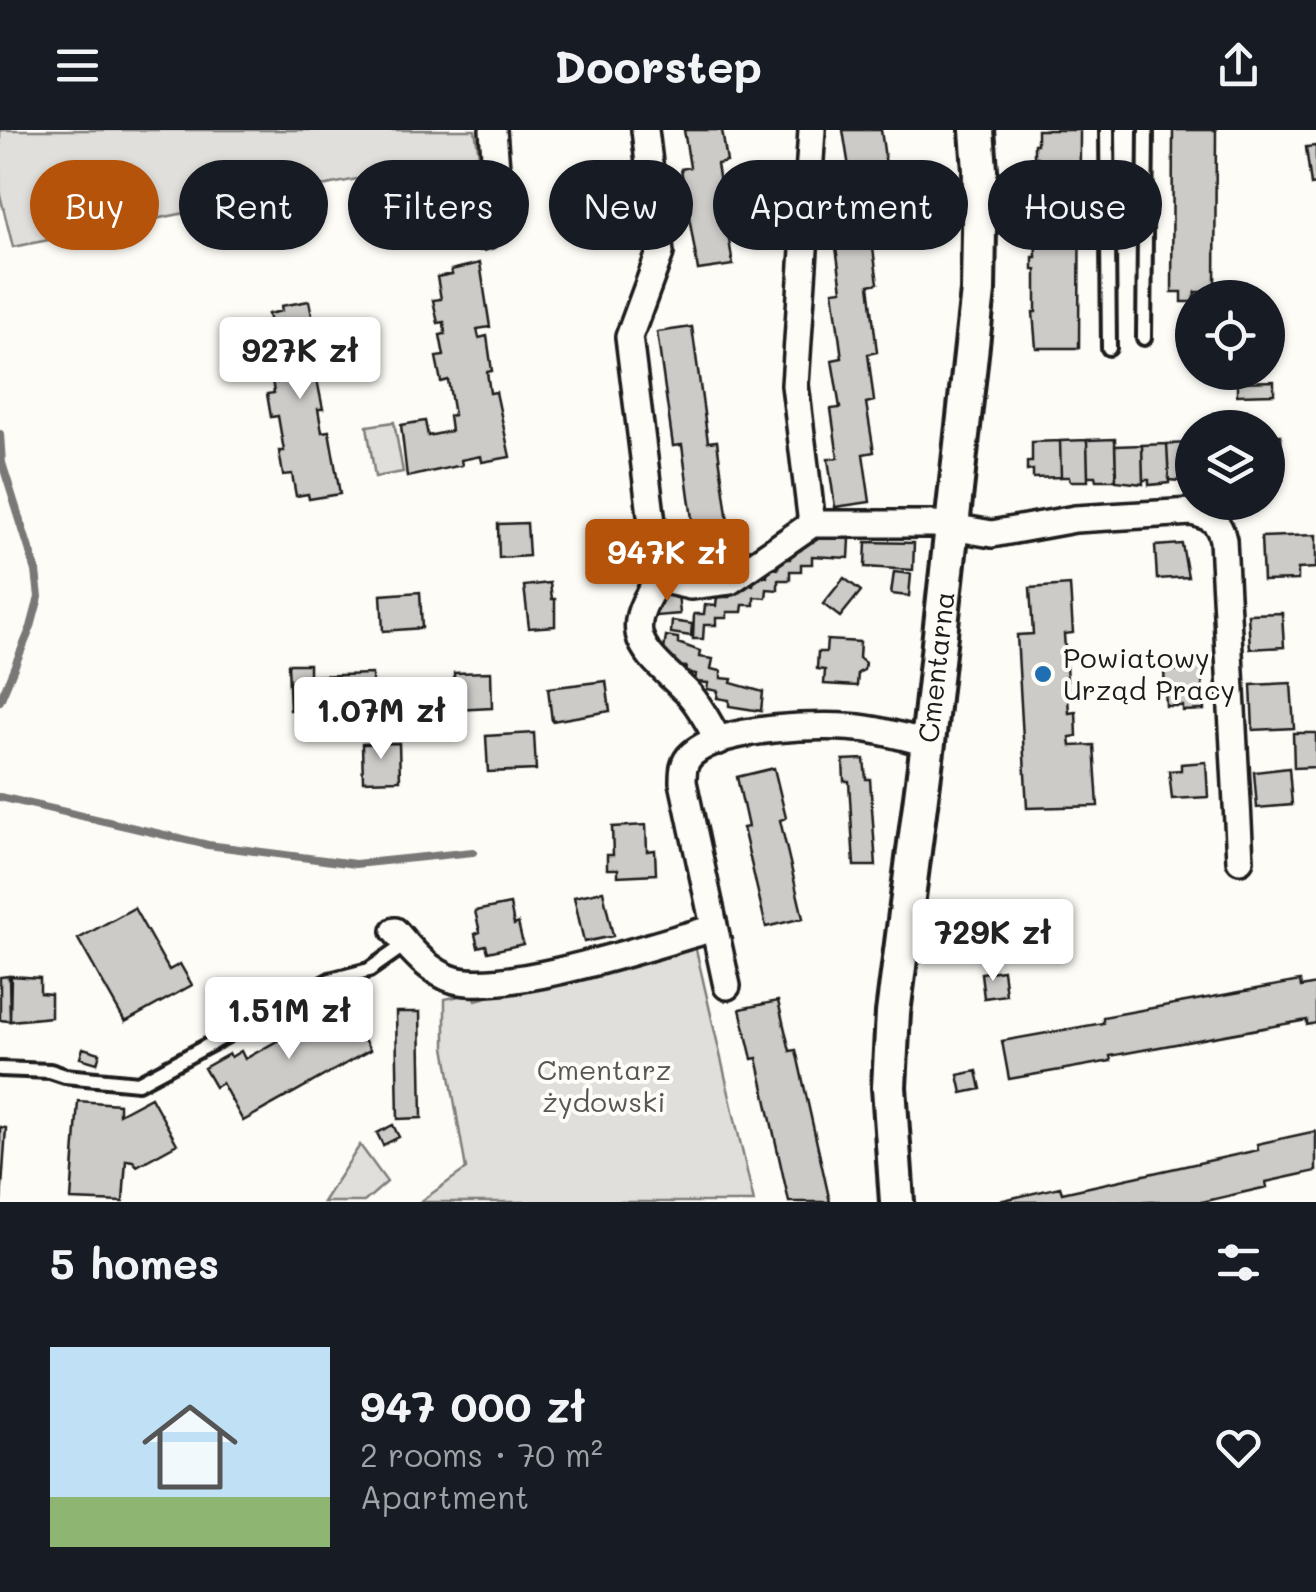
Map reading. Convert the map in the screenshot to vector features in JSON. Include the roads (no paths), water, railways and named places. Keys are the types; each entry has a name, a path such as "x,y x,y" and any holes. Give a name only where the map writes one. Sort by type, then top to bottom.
{"street":[{"path":"493,130 495,160"},
{"path":"645,130 660,254 630,337 662,575 668,581 690,586 730,581 812,524 934,524 992,534 1074,519 1192,512 1210,516 1220,526 1240,860"},
{"path":"812,130 795,386 812,524"},
{"name":"Cmentarna","path":"897,1202 890,1049 978,290 977,130"},
{"path":"662,575 644,598 638,618 642,642 648,656 692,698 719,741"},
{"path":"727,986 682,782 683,767 694,753 719,741 774,728 820,726 866,729 928,743"},
{"path":"400,938 439,973 453,980 487,982 611,956 714,928"}],"lane":[{"path":"1107,130 1109,348"},
{"path":"1144,338 1146,130"},
{"path":"0,1069 50,1071 64,1076 138,1083 330,980 369,970 400,938"}],"waterway":[{"path":"0,434 2,463 36,571 39,597 31,627 0,701"},
{"path":"0,797 208,845 355,864 473,852"}],"place":[{"name":"Powiatowy Urząd Pracy","path":"1043,674"}],"park label":[{"name":"Cmentarz żydowski","path":"604,1086"}]}
